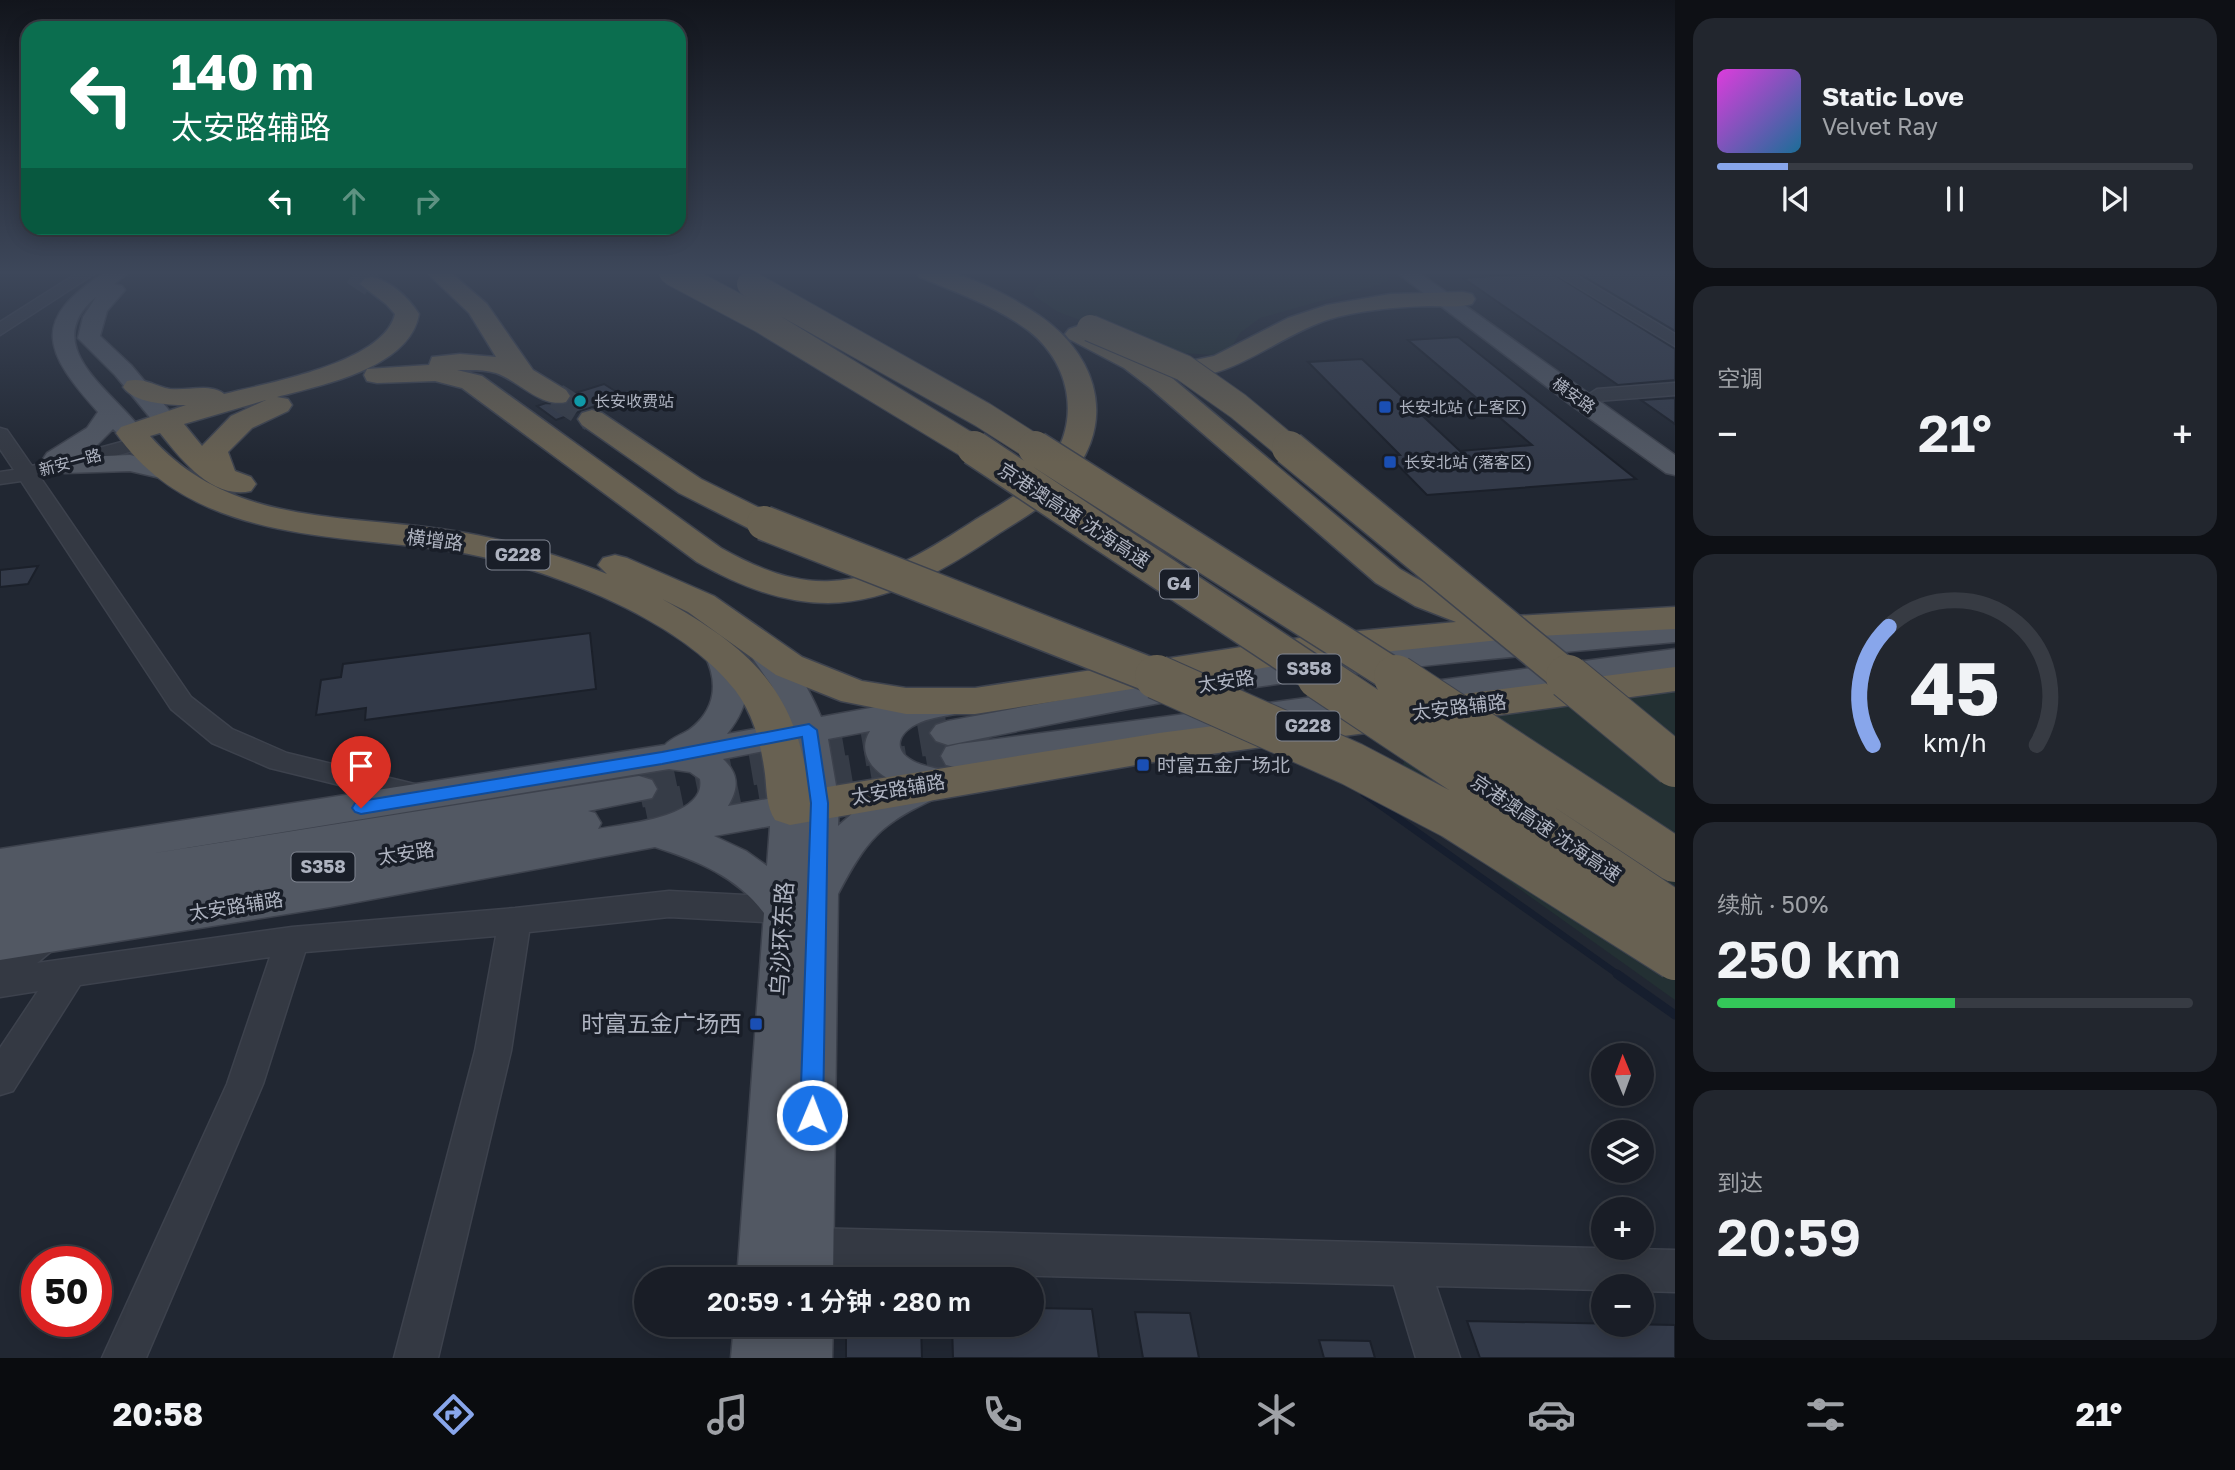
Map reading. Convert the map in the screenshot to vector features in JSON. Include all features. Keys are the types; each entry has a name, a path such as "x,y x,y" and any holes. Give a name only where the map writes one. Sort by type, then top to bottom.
{"highway":[{"path":"223,477 215,463 213,451 225,434 241,421 285,394 363,359 398,335"},
{"path":"495,335 522,372 556,396"},
{"name":"京港澳高速 沈海高速","path":"788,335 948,431 1675,914"},
{"name":"京港澳高速 沈海高速","path":"843,335 983,415 1451,712 1675,860"},
{"path":"377,375 435,373 472,382 709,555 766,584 793,590 829,592 886,583 912,573 957,548 1051,481 1075,449 1085,414 1084,398 1073,368 1049,335"},
{"path":"1082,335 1133,362 1405,588 1469,615 1527,626"},
{"path":"1107,335 1184,369 1238,406 1675,765"},
{"path":"1133,362 1166,371 1211,368 1273,335"},
{"path":"1208,424 1203,402 1205,392 1214,380 1293,335"},
{"path":"153,432 285,394 410,368 462,361 487,362 522,372"},
{"path":"130,379 167,397 193,399 285,394"},
{"path":"592,419 690,486 764,523 1166,681 1352,764 1453,817 1675,958"},
{"name":"横增路","path":"153,432 169,472 204,494 240,509 286,520 481,546 582,576 630,598 669,619 736,666 794,733"},
{"name":"横增路","path":"153,432 223,477 261,492 368,515 495,531 545,541 601,559 701,604 762,649"},
{"path":"975,701 1300,649 1527,626 1675,616"},
{"name":"G228","path":"762,649 789,666 855,692 906,701 975,701"},
{"name":"太安路辅路","path":"805,806 949,757 1310,725 1675,679"}],"main road":[{"name":"横增路","path":"62,335 67,352 84,380 111,411 153,432"},
{"name":"G228","path":"89,335 130,379"},
{"name":"横安路","path":"1498,335 1675,467"},
{"name":"横安路","path":"1505,335 1675,450"},
{"name":"横增路","path":"130,379 153,432"},
{"path":"60,462 107,422 111,411"},
{"path":"60,462 130,463 169,472"},
{"name":"太安路","path":"949,757 1164,691 1273,674 1484,649 1675,632"},
{"name":"乌沙环东路","path":"762,649 788,681 805,806 801,905 808,1264"},
{"path":"662,758 690,747 708,733 724,715 729,696 730,675 720,654"},
{"name":"太安路","path":"949,757 1675,659"},
{"path":"0,864 662,758 975,701"},
{"path":"914,711 900,718 885,731 881,747 883,755 901,770 949,757"},
{"path":"654,816 696,843 726,856 771,890 801,905 845,842 868,819 899,799 949,757"},
{"path":"654,816 697,818 719,792 717,774 710,766 697,761 662,758"},
{"name":"太安路辅路","path":"0,943 330,891 654,816 805,806"},
{"name":"太安路","path":"0,890 182,865 654,816"},
{"name":"太安路","path":"0,916 172,892 654,816"},
{"name":"乌沙环东路","path":"764,1267 801,905"},
{"path":"759,1358 760,1337"},
{"path":"804,1358 805,1337"}],"street":[{"path":"1597,395 1675,389"},
{"name":"新安一路","path":"0,478 17,470 60,462 153,432"},
{"path":"0,434 17,470 181,703 222,736 280,761 428,796"},
{"path":"0,983 292,940 515,922 669,904 801,905"},
{"path":"416,1358 493,1051 515,922"},
{"path":"0,975 48,935"},
{"path":"124,1358 245,1084 292,940"},
{"path":"0,1079 71,971"},
{"path":"808,1264 1408,1264 1675,1271"},
{"path":"1408,1264 1437,1358"}],"shaded area":[{"path":"1126,335 1239,335 1230,350 1212,355 1184,353"},
{"path":"1675,691 1675,1000 1388,795 1422,725"}],"building":[{"path":"1546,335 1653,335 1675,349 1675,380 1618,385"},
{"path":"1458,337 1636,479 1427,495 1389,456 1400,455 1308,362 1362,359 1460,451 1532,445 1408,340"},
{"name":"长安收费站","path":"604,384 623,396 556,420 537,406 546,403 566,405 572,394"},
{"path":"1675,398 1675,424 1641,400"},
{"path":"38,566 28,584 0,587 0,570"},
{"path":"590,633 596,689 365,720 366,708 316,715 321,680 341,677 343,664"},
{"path":"1044,1308 1092,1309 1099,1358 953,1358 952,1337 1044,1337"},
{"path":"1135,1312 1190,1313 1199,1358 1143,1358"},
{"path":"1467,1321 1591,1323 1591,1337 1654,1337 1654,1325 1675,1325 1675,1358 1480,1358"},
{"path":"846,1337 921,1337 922,1358 846,1358"},
{"path":"1319,1340 1370,1341 1375,1358 1324,1358"}],"waterway":[{"path":"1364,794 1620,976"},
{"path":"1617,974 1675,1015"}],"tunnel":[{"path":"556,396 592,419"},
{"path":"639,789 742,768 948,733"},
{"path":"646,812 748,791 959,756"}],"place":[{"name":"长安收费站","path":"580,401"},
{"name":"长安北站 (上客区)","path":"1385,407"},
{"name":"长安北站 (落客区)","path":"1390,462"},
{"name":"时富五金广场北","path":"1143,765"},
{"name":"时富五金广场西","path":"756,1024"}],"route":[{"path":"361,808 662,758 809,730 820,803 812,1115"}]}
